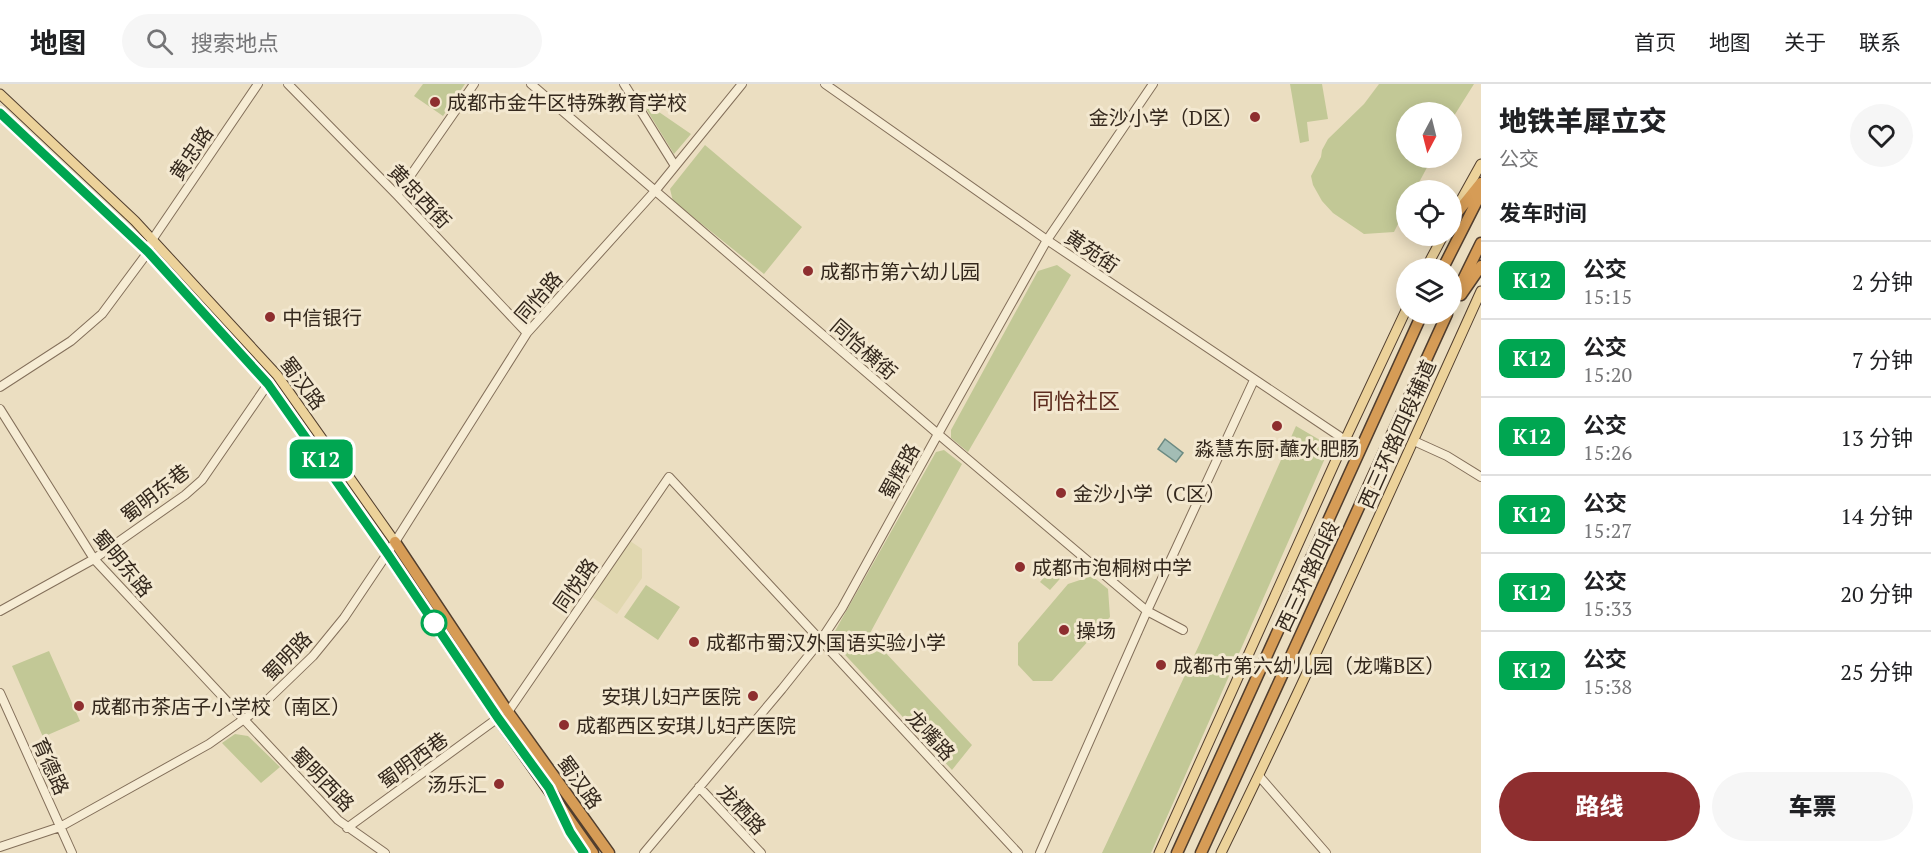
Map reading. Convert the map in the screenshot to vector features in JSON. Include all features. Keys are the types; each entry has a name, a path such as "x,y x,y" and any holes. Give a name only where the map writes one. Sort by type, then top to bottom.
{"highway":[{"path":"1462,206 1481,183"},
{"path":"1448,258 1481,193"},
{"path":"1462,282 1481,243"},
{"path":"1462,293 1481,266"},
{"name":"西三环路四段","path":"1177,853 1417,324"},
{"name":"西三环路四段","path":"1201,853 1443,324"},
{"name":"蜀汉路","path":"394,542 549,788 593,853"},
{"name":"蜀汉路","path":"387,553 503,715 609,853"}],"main road":[{"name":"蜀汉路","path":"0,94 135,221 277,375 394,542"},
{"name":"蜀汉路","path":"0,113 148,252 268,384 387,553"},
{"path":"1462,199 1481,164"},
{"name":"西三环路四段辅道","path":"1221,853 1414,441 1481,291"},
{"path":"1158,853 1399,324"},
{"path":"549,788 570,832 584,853"}],"street":[{"name":"黄忠路","path":"0,387 71,341 102,314 148,252 152,240 258,84"},
{"name":"黄忠西街","path":"288,84 527,333"},
{"path":"397,195 474,84"},
{"name":"同怡横街","path":"531,84 1147,611 1183,630"},
{"path":"624,84 675,166"},
{"name":"同怡路","path":"387,553 527,333 655,191 742,84"},
{"name":"黄苑街","path":"825,84 1047,240 1345,440"},
{"name":"蜀辉路","path":"644,853 782,690 843,608 1047,240 1153,84"},
{"path":"1040,853 1147,611 1254,380"},
{"name":"蜀明东巷","path":"0,611 94,559 162,513 202,480 268,384"},
{"name":"蜀明东路","path":"0,409 94,559 243,720"},
{"path":"1414,441 1447,456 1481,477"},
{"name":"龙嘴路","path":"669,477 1018,853"},
{"name":"同悦路","path":"503,715 669,477"},
{"name":"蜀明路","path":"0,847 60,827 177,762 243,720 266,702 313,656 344,618 387,553"},
{"name":"育德路","path":"0,693 72,853"},
{"name":"蜀明西巷","path":"347,828 503,715"},
{"name":"蜀明西路","path":"243,720 347,828 385,853"},
{"path":"1258,776 1326,853"},
{"name":"龙栖路","path":"699,787 760,853"}],"shaded area":[{"path":"630,541 642,549 642,578 617,614 592,597"}],"green space":[{"name":"成都市金牛区特殊教育学校","path":"423,84 465,84 443,116 414,96"},
{"path":"1290,84 1322,84 1328,119 1307,122 1309,141 1300,143"},
{"path":"1379,84 1474,84 1462,103 1396,102 1396,168 1427,168 1420,180 1396,180 1396,228 1394,232 1364,234 1333,213 1322,201 1313,185 1311,176 1328,139 1364,104"},
{"path":"640,99 691,134 674,154"},
{"path":"705,145 802,227 764,274 673,201 670,189"},
{"path":"1057,265 1071,275 968,452 951,438 951,430 1038,271"},
{"path":"1296,426 1325,443 1326,456 1151,853 1102,853 1200,643"},
{"path":"944,450 962,464 869,635 972,745 952,770 836,645 835,631 936,452"},
{"path":"1056,564 1066,572 1050,590 1040,582"},
{"name":"操场","path":"1092,576 1108,589 1110,617 1052,681 1033,681 1018,665 1018,643 1068,584"},
{"path":"646,585 680,607 658,640 624,617"},
{"path":"49,651 80,721 43,737 12,666"},
{"path":"235,734 248,736 280,767 261,783 222,743"}],"water":[{"path":"1165,439 1183,453 1176,462 1158,449"}],"bus line":[{"name":"K12","path":"0,113 148,252 268,384 387,553 498,718 549,788 570,832 584,853"}],"place":[{"name":"成都市金牛区特殊教育学校","path":"435,102"},
{"name":"金沙小学（D区）","path":"1255,117"},
{"name":"成都市第六幼儿园","path":"808,271"},
{"name":"中信银行","path":"270,317"},
{"name":"淼慧东厨·蘸水肥肠","path":"1277,426"},
{"name":"金沙小学（C区）","path":"1061,493"},
{"name":"成都市泡桐树中学","path":"1020,567"},
{"name":"操场","path":"1064,630"},
{"name":"成都市蜀汉外国语实验小学","path":"694,642"},
{"name":"成都市第六幼儿园（龙嘴B区）","path":"1161,665"},
{"name":"安琪儿妇产医院","path":"753,696"},
{"name":"成都市茶店子小学校（南区）","path":"79,706"},
{"name":"成都西区安琪儿妇产医院","path":"564,725"},
{"name":"汤乐汇","path":"499,784"}],"district":[{"name":"同怡社区","path":"1076,400"}]}
